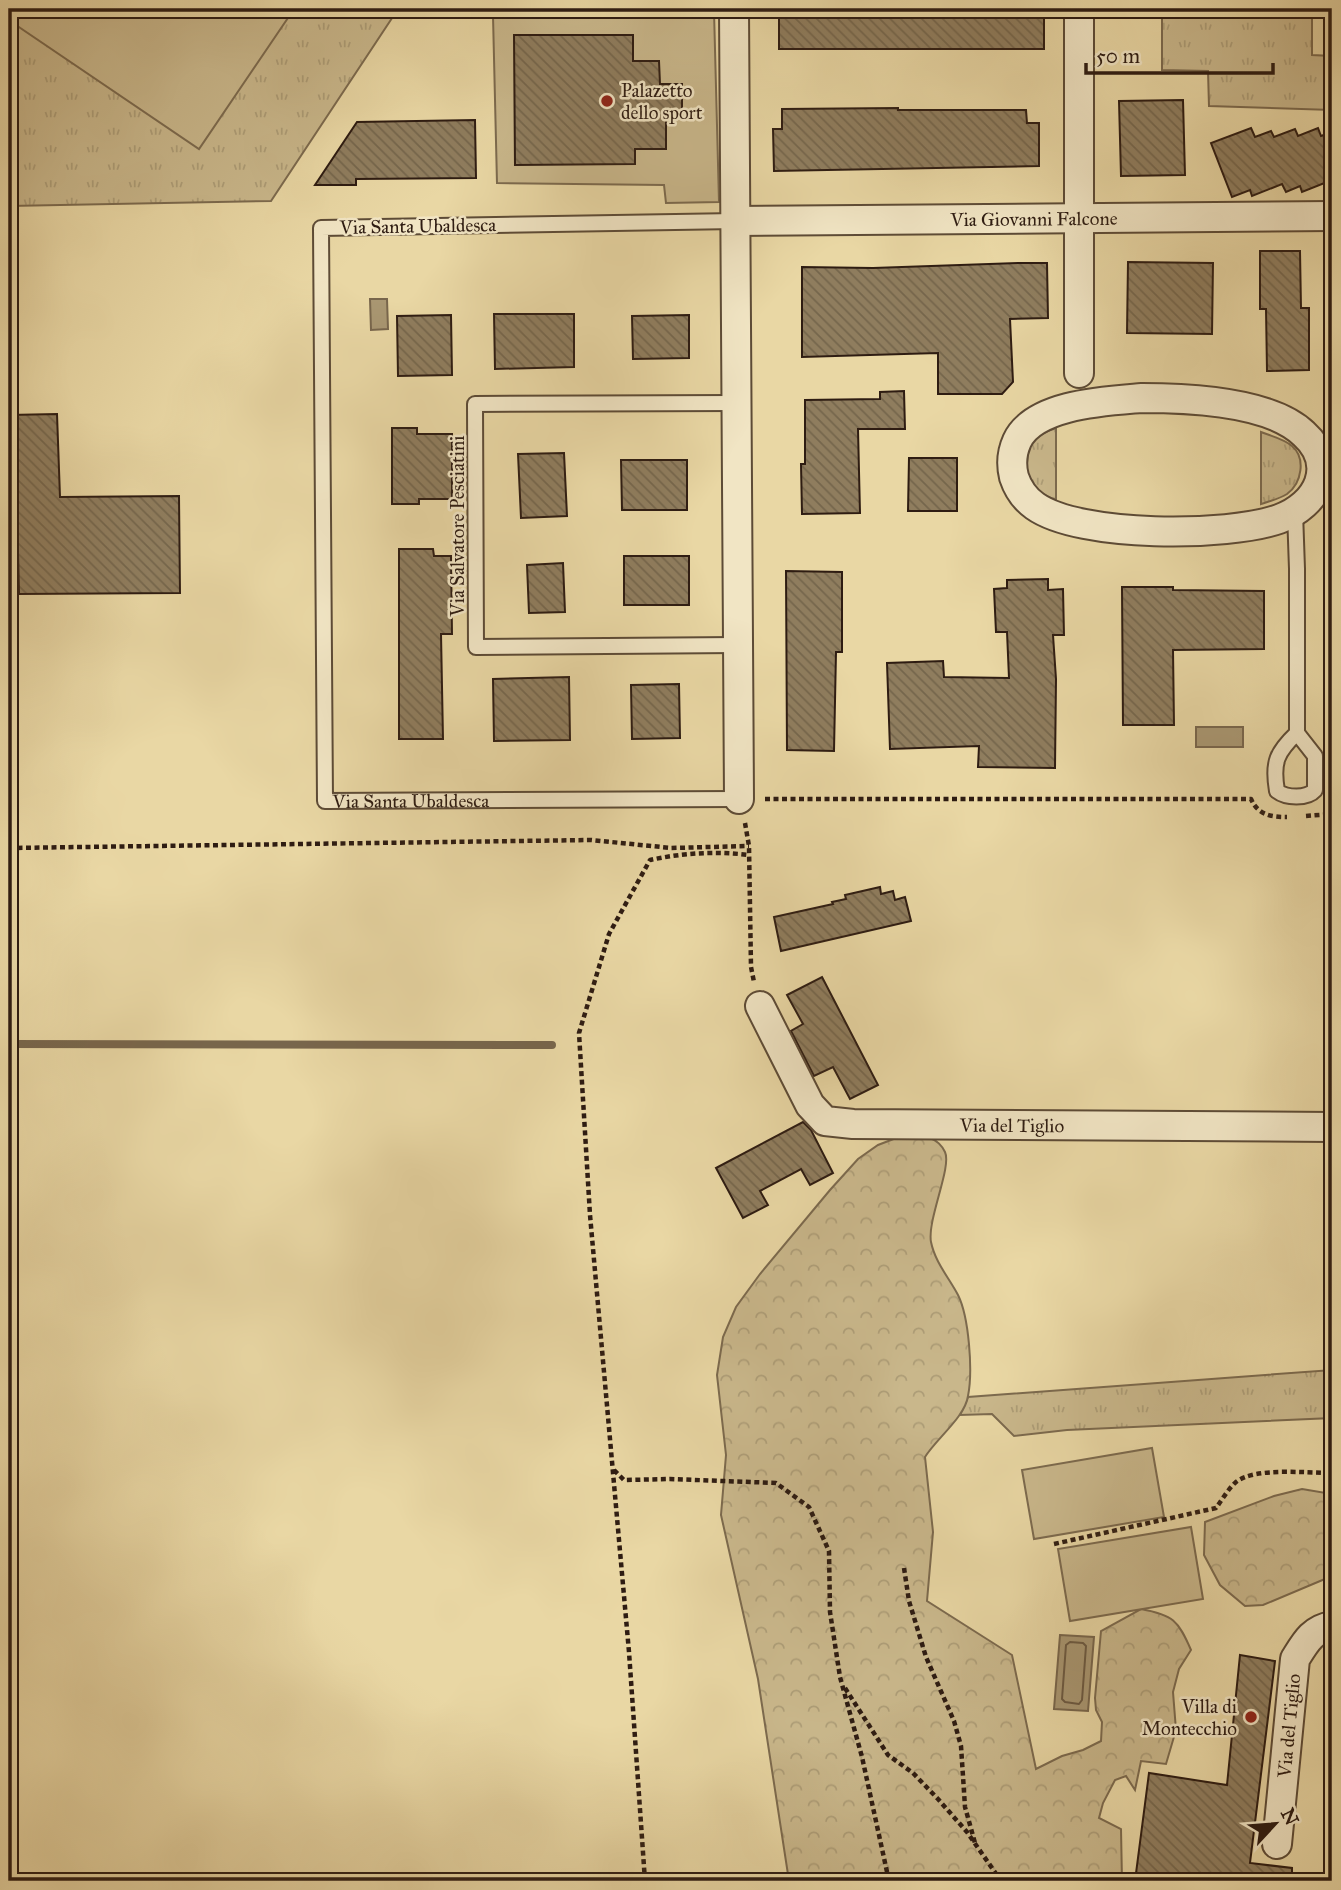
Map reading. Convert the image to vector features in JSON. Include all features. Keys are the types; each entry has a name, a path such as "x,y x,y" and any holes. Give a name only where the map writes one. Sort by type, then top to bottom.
{"street":[{"path":"734,9 739,799"},
{"path":"1058,411 1073,393 1079,373 1079,9"},
{"name":"Via Giovanni Falcone","path":"736,222 1332,216"},
{"path":"1079,373 1106,397 1120,400"},
{"path":"1169,398 1238,405 1272,416 1323,445 1321,458 1324,483 1295,512 1280,519 1253,526 1180,532 1099,526 1065,520 1037,508 1025,498 1012,469 1013,455 1021,433 1029,424 1058,411 1120,400 1169,398"},
{"name":"Via del Tiglio","path":"760,1006 810,1105 825,1121 853,1124 1332,1127"},
{"name":"Via del Tiglio","path":"1277,1844 1295,1659 1309,1636 1324,1627 1332,1626"}],"lane":[{"name":"Via Santa Ubaldesca","path":"736,222 321,228 321,242 325,801 739,799"},
{"name":"Via Salvatore Pesciatini","path":"737,403 475,404 476,647 738,646"},
{"path":"1295,512 1297,733"}],"path":[{"path":"760,1006 751,967 749,846 739,799 1251,799"},
{"path":"1322,816 1332,814"},
{"path":"9,848 591,840 671,848 749,846"},
{"path":"645,1881 614,1469 590,1215 579,1033 609,934 650,860 671,855 749,855"},
{"path":"614,1469 624,1480 776,1483 809,1507 829,1551 830,1612 842,1684 862,1758 889,1881"},
{"path":"1054,1544 1216,1508 1234,1483 1244,1477 1272,1473 1332,1473"},
{"path":"904,1568 909,1601 926,1657 954,1721 961,1746 965,1807 975,1843"},
{"path":"842,1684 888,1755 913,1773 938,1799 975,1843 1001,1881"}],"green space":[{"path":"9,9 398,9 271,201 9,206"},
{"path":"23,9 294,9 199,149 13,23"},
{"path":"515,9 608,9 609,13 714,11 719,202 666,203 664,185 497,183 493,16 515,14"},
{"path":"1162,9 1312,9 1312,55 1332,56 1332,110 1209,106 1208,71 1162,70"},
{"path":"1056,428 1056,500 1032,484 1023,464 1031,443"},
{"path":"1261,432 1292,446 1301,464 1296,484 1287,494 1261,504"},
{"path":"904,1135 933,1139 945,1152 945,1169 932,1221 931,1242 962,1305 970,1359 966,1404 925,1457 933,1532 927,1601 1012,1655 1036,1769 1101,1741 1102,1722 1096,1710 1095,1698 1101,1631 1141,1609 1152,1611 1178,1625 1191,1650 1179,1669 1173,1692 1176,1730 1166,1764 1141,1761 1135,1790 1126,1776 1115,1780 1103,1803 1099,1818 1121,1829 1122,1881 789,1881 758,1679 721,1515 726,1455 717,1375 723,1337 736,1307 760,1274 858,1159 878,1145"},
{"path":"1332,1370 1332,1418 1067,1430 1014,1436 992,1414 960,1415 968,1397"},
{"path":"1152,1448 1164,1517 1034,1539 1022,1470"},
{"path":"1302,1489 1332,1494 1332,1576 1263,1605 1245,1606 1220,1585 1204,1555 1205,1522 1274,1496"},
{"path":"1191,1527 1203,1599 1070,1621 1058,1549"}],"water":[{"path":"370,299 387,299 388,329 371,330"},
{"path":"1196,727 1243,727 1243,747 1196,747"},
{"path":"1060,1635 1094,1637 1088,1711 1054,1709"}],"building":[{"path":"779,9 1044,9 1044,49 779,49"},
{"path":"514,35 633,35 633,61 659,61 660,84 682,84 682,111 666,112 666,149 635,149 635,164 515,165"},
{"path":"1183,100 1185,175 1121,176 1119,101"},
{"path":"782,109 1026,110 1027,123 1039,123 1039,166 774,171 773,129 782,129"},
{"path":"475,120 476,178 356,179 356,185 315,185 357,122"},
{"path":"1251,128 1255,137 1271,131 1274,137 1295,129 1298,136 1318,128 1321,136 1332,132 1332,180 1302,192 1300,186 1286,192 1282,184 1252,196 1250,190 1232,197 1211,143"},
{"path":"1260,251 1300,251 1301,308 1309,308 1309,370 1267,371 1266,309 1260,309"},
{"path":"1128,262 1213,263 1212,334 1127,333"},
{"path":"1047,263 1048,318 1010,319 1013,382 1002,394 938,394 938,353 802,357 802,267 873,268"},
{"path":"494,314 574,314 574,367 495,369"},
{"path":"451,315 452,375 398,376 397,316"},
{"path":"689,315 689,358 633,359 632,316"},
{"path":"904,391 905,429 858,429 860,513 802,514 801,464 805,464 805,400 880,399 880,392"},
{"path":"57,414 60,497 179,496 180,593 19,594 18,553 9,553 9,415"},
{"path":"392,428 417,428 417,434 452,434 452,499 419,499 419,504 392,504"},
{"path":"564,453 567,516 521,518 518,454"},
{"path":"909,458 957,458 957,511 908,511"},
{"path":"621,460 687,460 687,510 622,510"},
{"path":"399,549 433,549 434,556 451,556 452,634 441,634 443,739 399,739"},
{"path":"624,556 689,556 689,605 624,605"},
{"path":"563,563 565,612 529,613 527,565"},
{"path":"786,571 842,572 842,652 836,652 834,751 787,750"},
{"path":"1048,579 1048,590 1063,589 1064,635 1053,635 1056,679 1055,768 978,767 979,746 890,749 887,663 943,661 944,677 1009,678 1007,632 996,632 994,589 1007,588 1007,580"},
{"path":"1122,587 1264,591 1264,649 1173,650 1174,725 1123,725"},
{"path":"569,677 570,740 494,741 493,679"},
{"path":"679,684 680,738 632,739 631,685"},
{"path":"880,887 881,894 893,891 895,900 905,897 911,921 781,951 774,917 833,904 832,902 846,899 845,895"},
{"path":"822,977 878,1085 850,1099 833,1067 814,1076 791,1031 803,1024 787,995"},
{"path":"803,1122 811,1130 833,1173 810,1185 801,1169 760,1191 768,1205 743,1218 716,1168"},
{"name":"Villa di Montecchio","path":"1240,1655 1275,1661 1250,1863 1292,1868 1292,1881 1135,1881 1149,1773 1227,1785"}],"waterway":[{"path":"9,1044 552,1045"}],"place":[{"name":"Palazetto dello sport","path":"607,101"},
{"name":"Villa di Montecchio","path":"1251,1717"}]}
